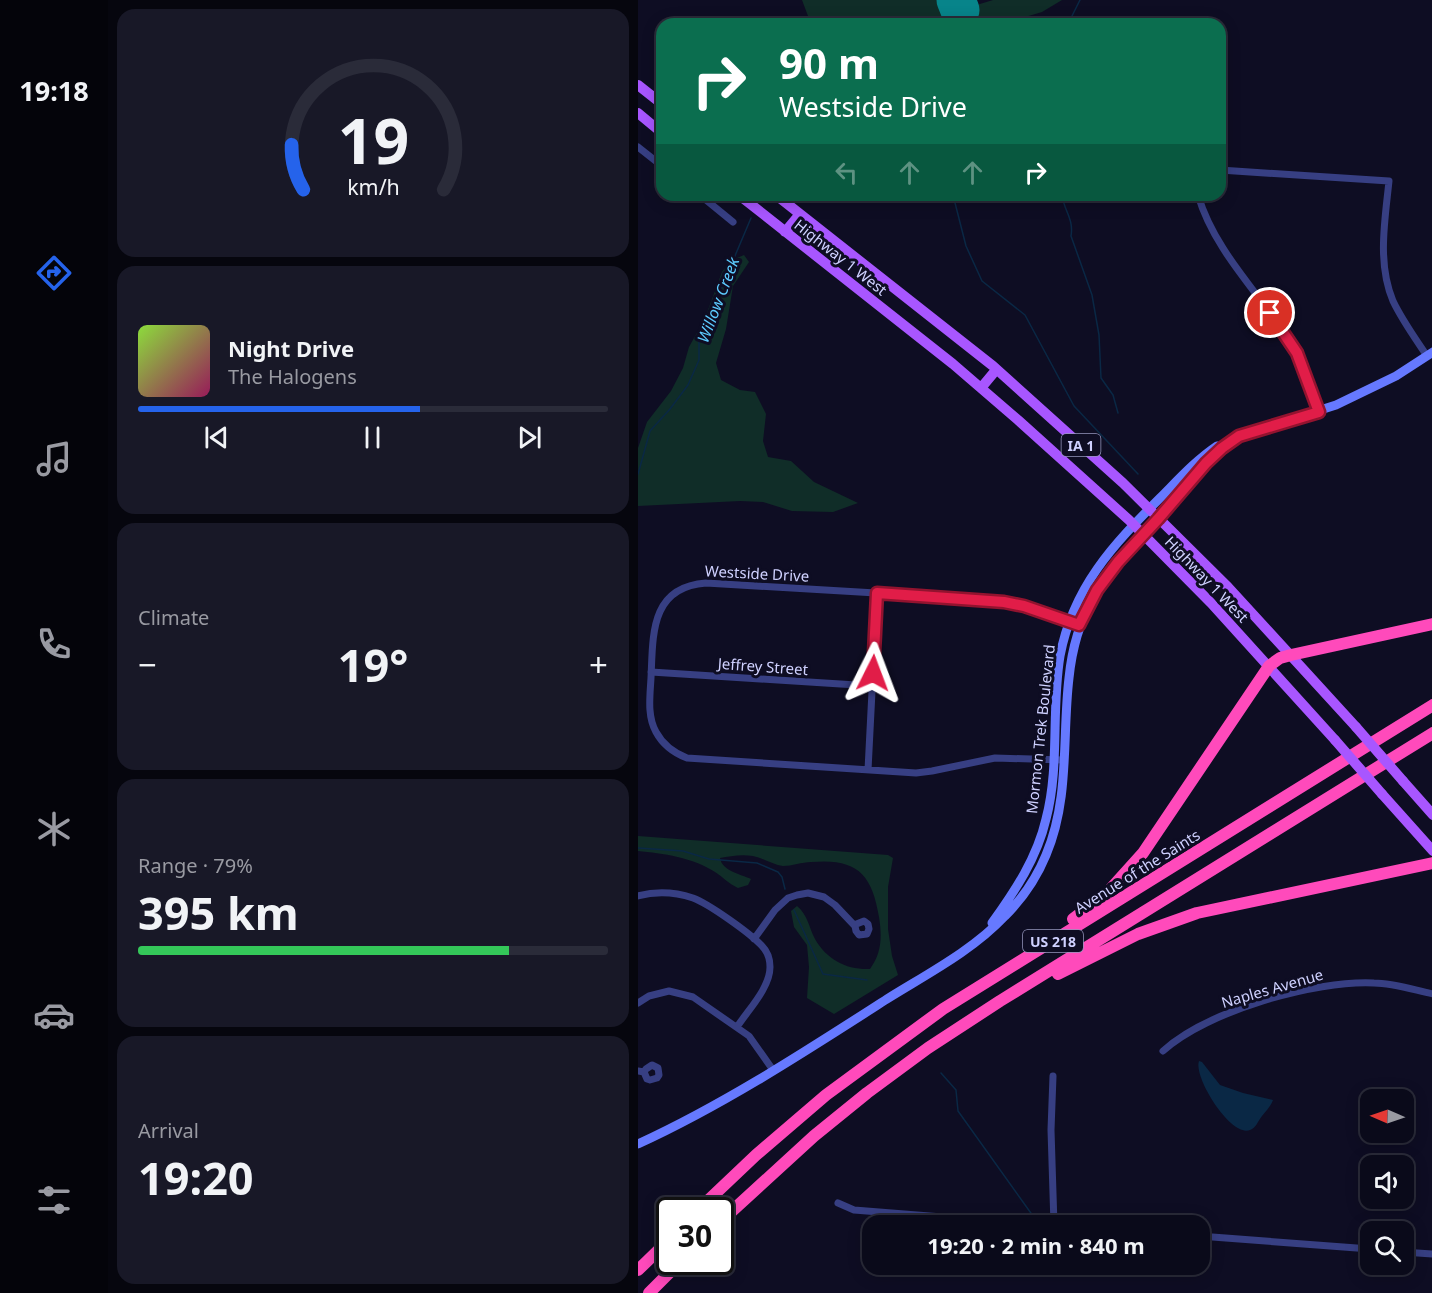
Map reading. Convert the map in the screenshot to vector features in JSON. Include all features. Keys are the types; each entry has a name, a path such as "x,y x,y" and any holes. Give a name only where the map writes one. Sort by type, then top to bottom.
{"highway":[{"path":"987,981 1084,912 1129,870 1152,840 1269,666 1280,658 1291,655 1433,624"},
{"name":"Avenue of the Saints","path":"712,1197 756,1155 826,1095 916,1028 987,981 1433,705"},
{"name":"US 218","path":"734,1209 782,1163 853,1103 965,1023 1433,734"},
{"path":"965,1023 1068,968 1167,922 1217,908 1433,863"},
{"path":"638,1270 656,1253"},
{"path":"649,1293 667,1275"}],"main road":[{"path":"638,85 656,99"},
{"path":"638,113 656,128"},
{"name":"Highway 1 West","path":"746,201 981,388 1144,534 1269,666 1433,851"},
{"name":"Highway 1 West","path":"784,201 894,286 996,370 1123,483 1219,578 1291,655 1433,815"},
{"path":"785,232 800,214"},
{"name":"Mormon Trek Boulevard","path":"983,936 1020,883 1037,848 1050,803 1058,674 1086,585 1100,563 1149,509 1214,447 1239,436 1319,412 1376,387 1430,354"},
{"path":"981,388 996,370"},
{"name":"Mormon Trek Boulevard","path":"638,1144 707,1110 957,955 995,926 1016,904 1046,856 1061,800 1068,679 1074,623 1107,576 1206,463 1239,436"}],"street":[{"path":"638,147 656,161"},
{"path":"1226,170 1389,181 1384,247 1388,284 1402,318 1430,354"},
{"path":"707,201 733,222"},
{"path":"1200,201 1220,244 1293,346 1319,412"},
{"name":"Westside Drive","path":"1063,760 995,758 932,771 868,770 696,760 678,755 661,741 652,725 649,708 653,633 657,617 666,601 688,585 706,583 994,600 1024,606 1074,623"},
{"path":"868,770 877,593"},
{"name":"Jeffrey Street","path":"651,672 872,686"},
{"path":"638,896 664,893 695,899 754,939 767,954 770,970 762,990 737,1027"},
{"path":"754,939 780,904 797,895 808,893 829,900 855,926"},
{"name":"Naples Avenue","path":"1163,1051 1178,1037 1217,1018 1262,1002 1320,987 1341,983 1376,982 1433,994"},
{"path":"638,1003 659,992 677,992 693,998 754,1041 773,1070"},
{"path":"1053,1076 1051,1130 1055,1215"},
{"path":"838,1203 854,1210 921,1215"},
{"path":"1210,1237 1360,1248"},
{"path":"1414,1253 1433,1254"}],"green space":[{"path":"802,0 943,0 947,14 993,0 1062,0 1042,12 1022,18 809,18"},
{"path":"744,255 749,262 733,286 726,329 716,363 721,380 740,390 755,392 766,414 763,441 768,457 791,461 814,482 858,503 833,512 792,511 763,502 740,501 638,506 638,448 647,422 671,391 683,368 689,347 705,318 722,272 730,261"},
{"path":"638,836 888,855 893,858 888,887 888,929 892,956 898,975 834,1014 807,998 809,967 807,945 794,927 791,911 797,906 806,917 813,935 825,953 838,962 853,968 870,969 877,957 881,931 876,902 866,879 850,866 827,861 783,866 749,855 720,858 728,869 751,879 748,885 738,888 697,863 667,855 638,851"}],"water":[{"path":"1199,1061 1220,1085 1273,1100 1254,1128 1242,1130 1224,1116 1207,1092 1199,1069"}],"waterway":[{"name":"Willow Creek","path":"1071,18 1080,0"},
{"path":"955,201 966,246 982,281 1025,315 1074,406 1138,474"},
{"path":"1063,201 1070,220 1071,236 1092,295 1099,335 1101,378 1113,395 1118,413"},
{"name":"Willow Creek","path":"638,474 650,431 688,385 699,360 699,341 751,218"},
{"path":"638,848 683,851 709,859 757,863 778,872 785,889"},
{"path":"794,910 823,974 867,980"},
{"path":"941,1073 956,1090 958,1111 1032,1215"}],"runway":[{"path":"956,0 960,10"}],"route":[{"path":"873,673 877,593 1004,602 1024,606 1079,625 1097,590 1118,562 1222,448 1239,436 1319,412 1297,353 1270,313"}]}
